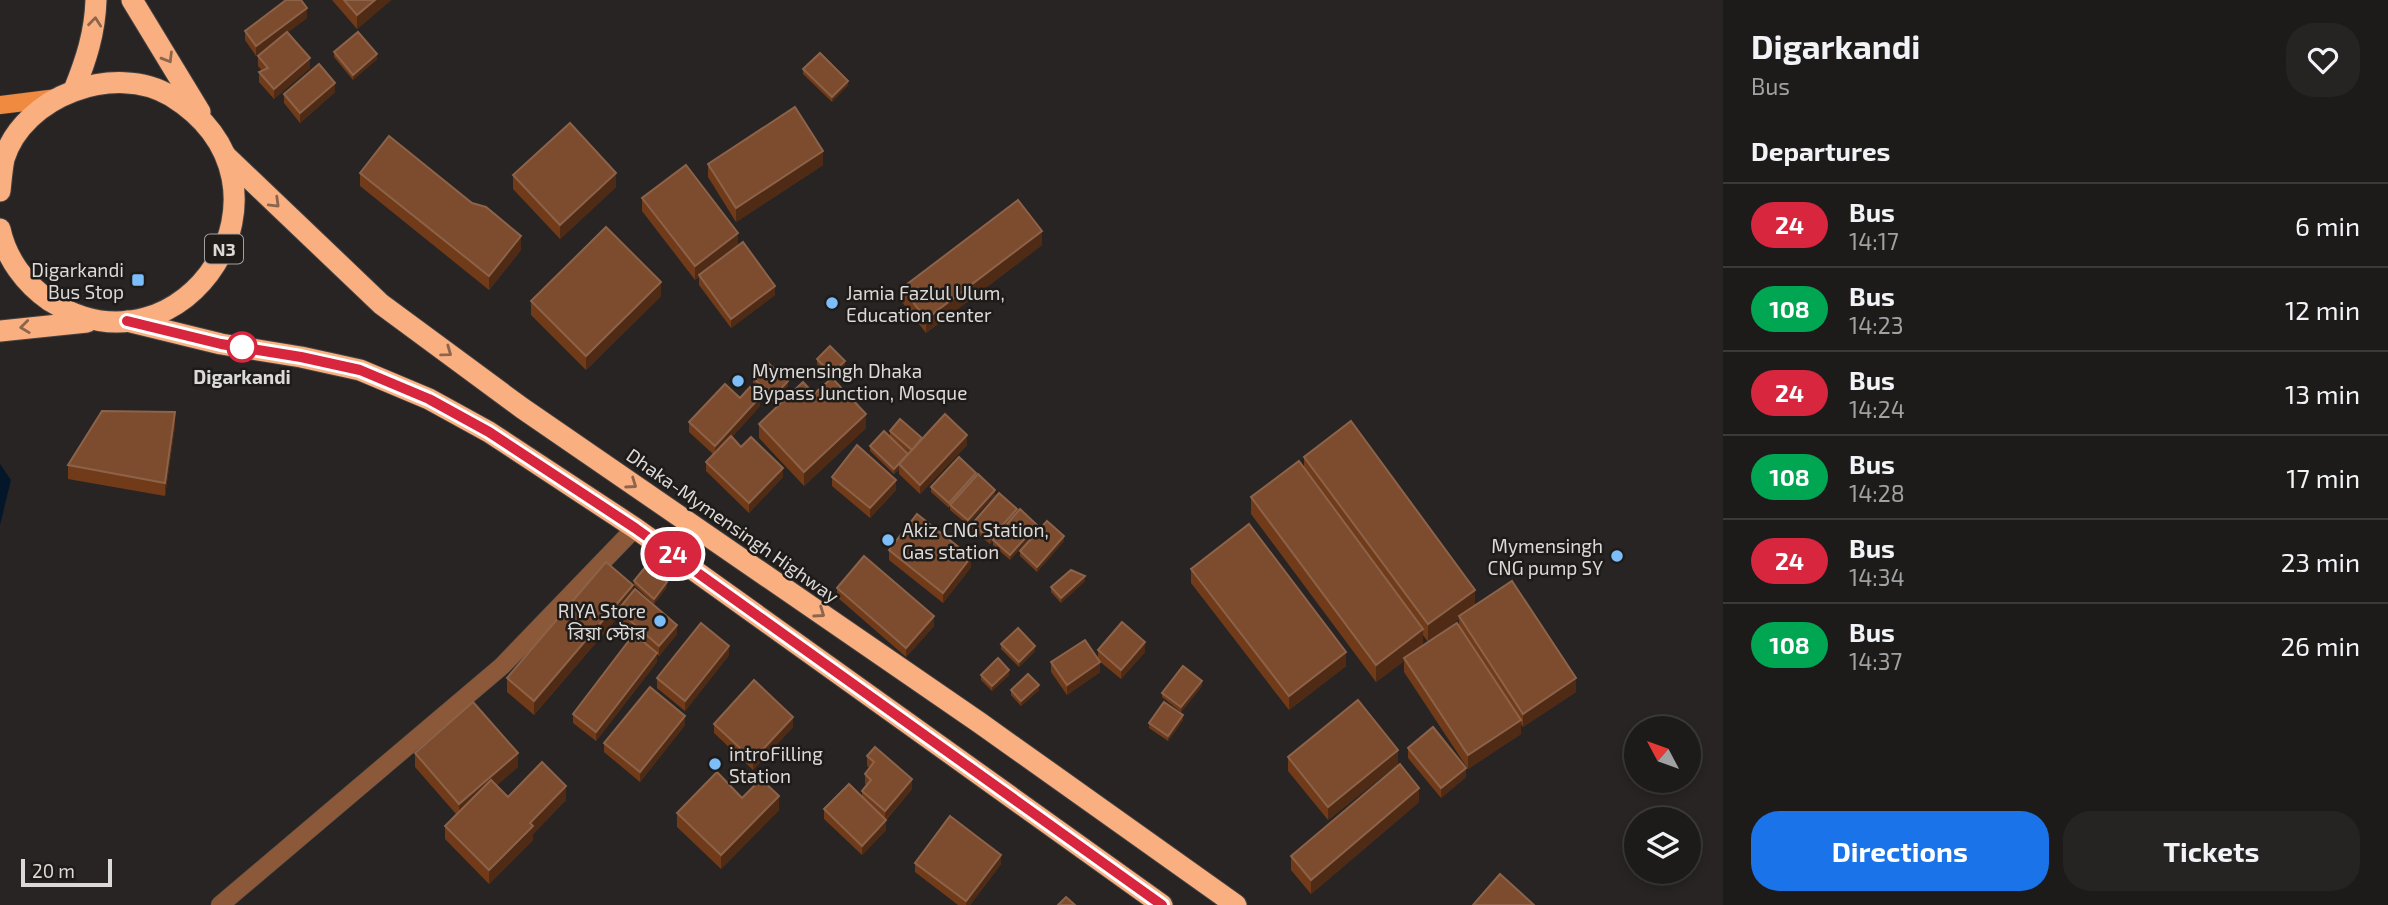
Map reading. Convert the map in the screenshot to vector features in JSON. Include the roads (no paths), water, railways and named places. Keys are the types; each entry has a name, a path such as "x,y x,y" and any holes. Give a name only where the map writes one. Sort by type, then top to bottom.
{"highway":[{"name":"N3","path":"66,94 87,60 95,27 96,0"},
{"name":"N3","path":"127,321 163,312 194,292 218,263 232,229 235,192 226,156 132,0"},
{"name":"N3","path":"0,191 5,159 17,135 35,114 66,94 105,83 136,84 165,93 191,109 213,132"},
{"name":"Dhaka-Mymensingh Highway","path":"226,156 362,286 414,328 522,408 980,723 1236,905"},
{"name":"N3","path":"1,238 14,266 37,292 66,311 100,321 127,321 221,344 360,370 429,399 489,432 635,528 1162,905"},
{"path":"0,331 100,321"}],"main road":[{"path":"0,105 66,94"}],"street":[{"path":"220,905 502,666 635,528"}],"water":[{"path":"0,464 11,480 0,525"}],"place":[{"name":"Digarkandi Bus Stop","path":"138,280"},
{"name":"Jamia Fazlul Ulum, Education center","path":"832,303"},
{"name":"Digarkandi","path":"242,347"},
{"name":"Mymensingh Dhaka Bypass Junction, Mosque","path":"738,381"},
{"name":"Akiz CNG Station, Gas station","path":"888,540"},
{"name":"Mymensingh CNG pump SY","path":"1617,556"},
{"name":"RIYA Store রিয়া স্টোর","path":"660,621"},
{"name":"introFilling Station","path":"715,764"}]}
